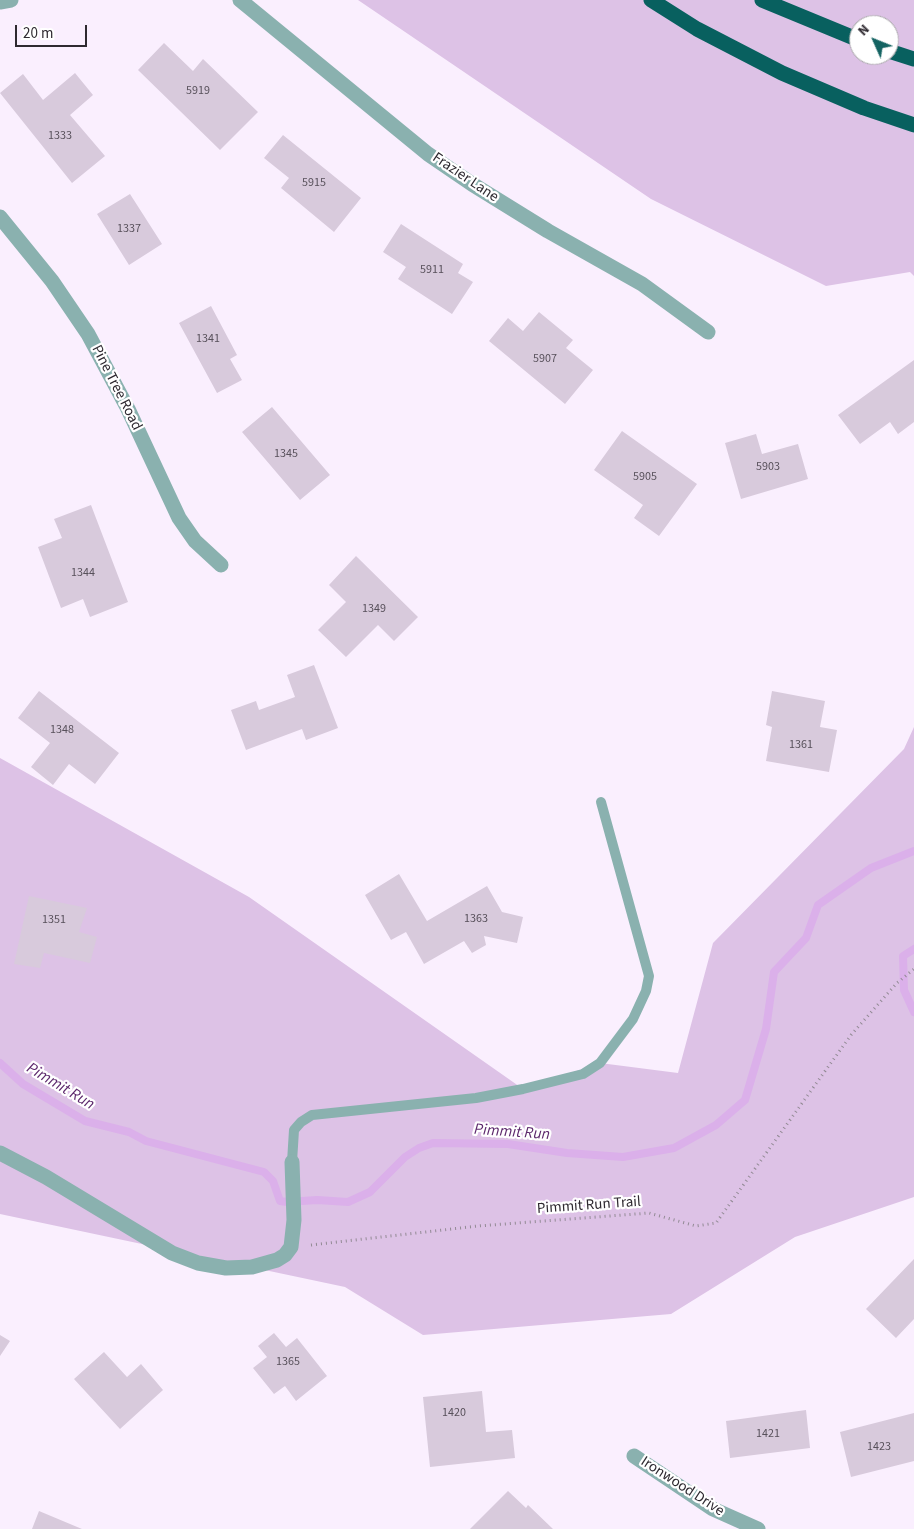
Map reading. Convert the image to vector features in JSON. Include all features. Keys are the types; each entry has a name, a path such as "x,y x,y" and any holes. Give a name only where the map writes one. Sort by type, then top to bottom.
{"highway":[{"path":"762,0 849,36"},
{"path":"652,2 736,51 782,73 864,108 914,125"},
{"path":"899,54 914,59"}],"street":[{"path":"0,2 11,0"},
{"name":"Frazier Lane","path":"240,0 428,154 539,226 642,284 708,332"},
{"name":"Pine Tree Road","path":"0,217 52,281 88,334 128,410 179,518 195,541 222,565"},
{"path":"0,1153 46,1177 172,1253 198,1263 226,1268 252,1267 285,1256 290,1247 294,1220 292,1162"},
{"name":"Ironwood Drive","path":"634,1456 713,1509 758,1529"}],"lane":[{"path":"292,1162 294,1130 301,1122 312,1115 476,1098 523,1090 583,1074 600,1063 633,1019 646,991 649,976 601,802"}],"path":[{"name":"Pimmit Run Trail","path":"290,1247 478,1226 649,1213 696,1226 716,1224 851,1035 897,984 914,969"}],"shaded area":[{"path":"358,0 914,0 914,276 910,272 826,286 651,199"},
{"path":"914,727 914,1197 795,1237 671,1314 423,1335 345,1287 0,1214 0,758 249,897 523,1089 600,1063 678,1073 713,943 904,749"}],"building":[{"path":"164,43 193,71 203,59 258,112 220,150 138,70"},
{"path":"75,73 93,95 70,115 105,156 72,183 0,93 23,74 43,100"},
{"path":"283,135 361,198 334,232 281,188 289,178 264,158"},
{"path":"130,194 162,244 129,265 97,214"},
{"path":"401,224 463,264 458,273 473,282 452,314 398,279 406,267 383,252"},
{"path":"211,306 237,355 230,359 242,380 217,393 179,323"},
{"path":"539,312 573,340 566,348 593,370 565,404 489,341 508,318 523,331"},
{"path":"914,360 914,422 898,434 890,422 860,444 838,415"},
{"path":"272,407 330,475 300,500 242,432"},
{"path":"622,431 697,484 659,536 634,518 643,505 594,470"},
{"path":"756,434 762,454 798,444 808,479 741,499 725,443"},
{"path":"91,505 128,602 90,617 83,599 61,608 38,547 62,538 54,519"},
{"path":"356,556 418,617 394,641 378,625 346,657 318,630 346,602 329,585"},
{"path":"314,665 338,728 306,740 302,729 246,750 231,710 256,701 259,710 295,697 287,675"},
{"path":"39,691 119,753 95,784 69,764 53,785 31,767 50,743 18,718"},
{"path":"772,691 825,701 820,727 837,730 829,772 766,761 772,727 766,725"},
{"path":"399,874 427,921 487,886 502,912 523,917 517,943 484,936 486,945 472,953 464,941 424,964 406,932 391,940 365,895"},
{"path":"29,896 87,908 79,932 97,937 90,963 44,953 40,968 14,964"},
{"path":"914,1259 914,1319 896,1338 866,1309"},
{"path":"274,1333 286,1347 297,1338 327,1376 296,1401 285,1386 274,1394 253,1368 267,1357 258,1346"},
{"path":"0,1335 10,1341 0,1356"},
{"path":"104,1352 127,1377 141,1364 163,1390 120,1429 74,1379"},
{"path":"482,1391 486,1432 512,1430 515,1458 430,1467 423,1397"},
{"path":"806,1410 810,1448 730,1458 726,1421"},
{"path":"914,1413 914,1461 851,1477 840,1432"},
{"path":"508,1491 526,1508 528,1505 553,1529 470,1529"},
{"path":"39,1511 82,1529 32,1529"}],"waterway":[{"name":"Pimmit Run","path":"0,1063 23,1084 85,1121 129,1132 146,1141 264,1172 273,1181 280,1201 287,1202 317,1200 348,1202 370,1192 405,1157 419,1148 433,1143 508,1144 567,1153 623,1157 674,1148 716,1125 745,1100 766,1029 774,972 806,938 818,905 871,868 914,851"},
{"path":"914,949 903,956 904,990 914,1012"}]}
